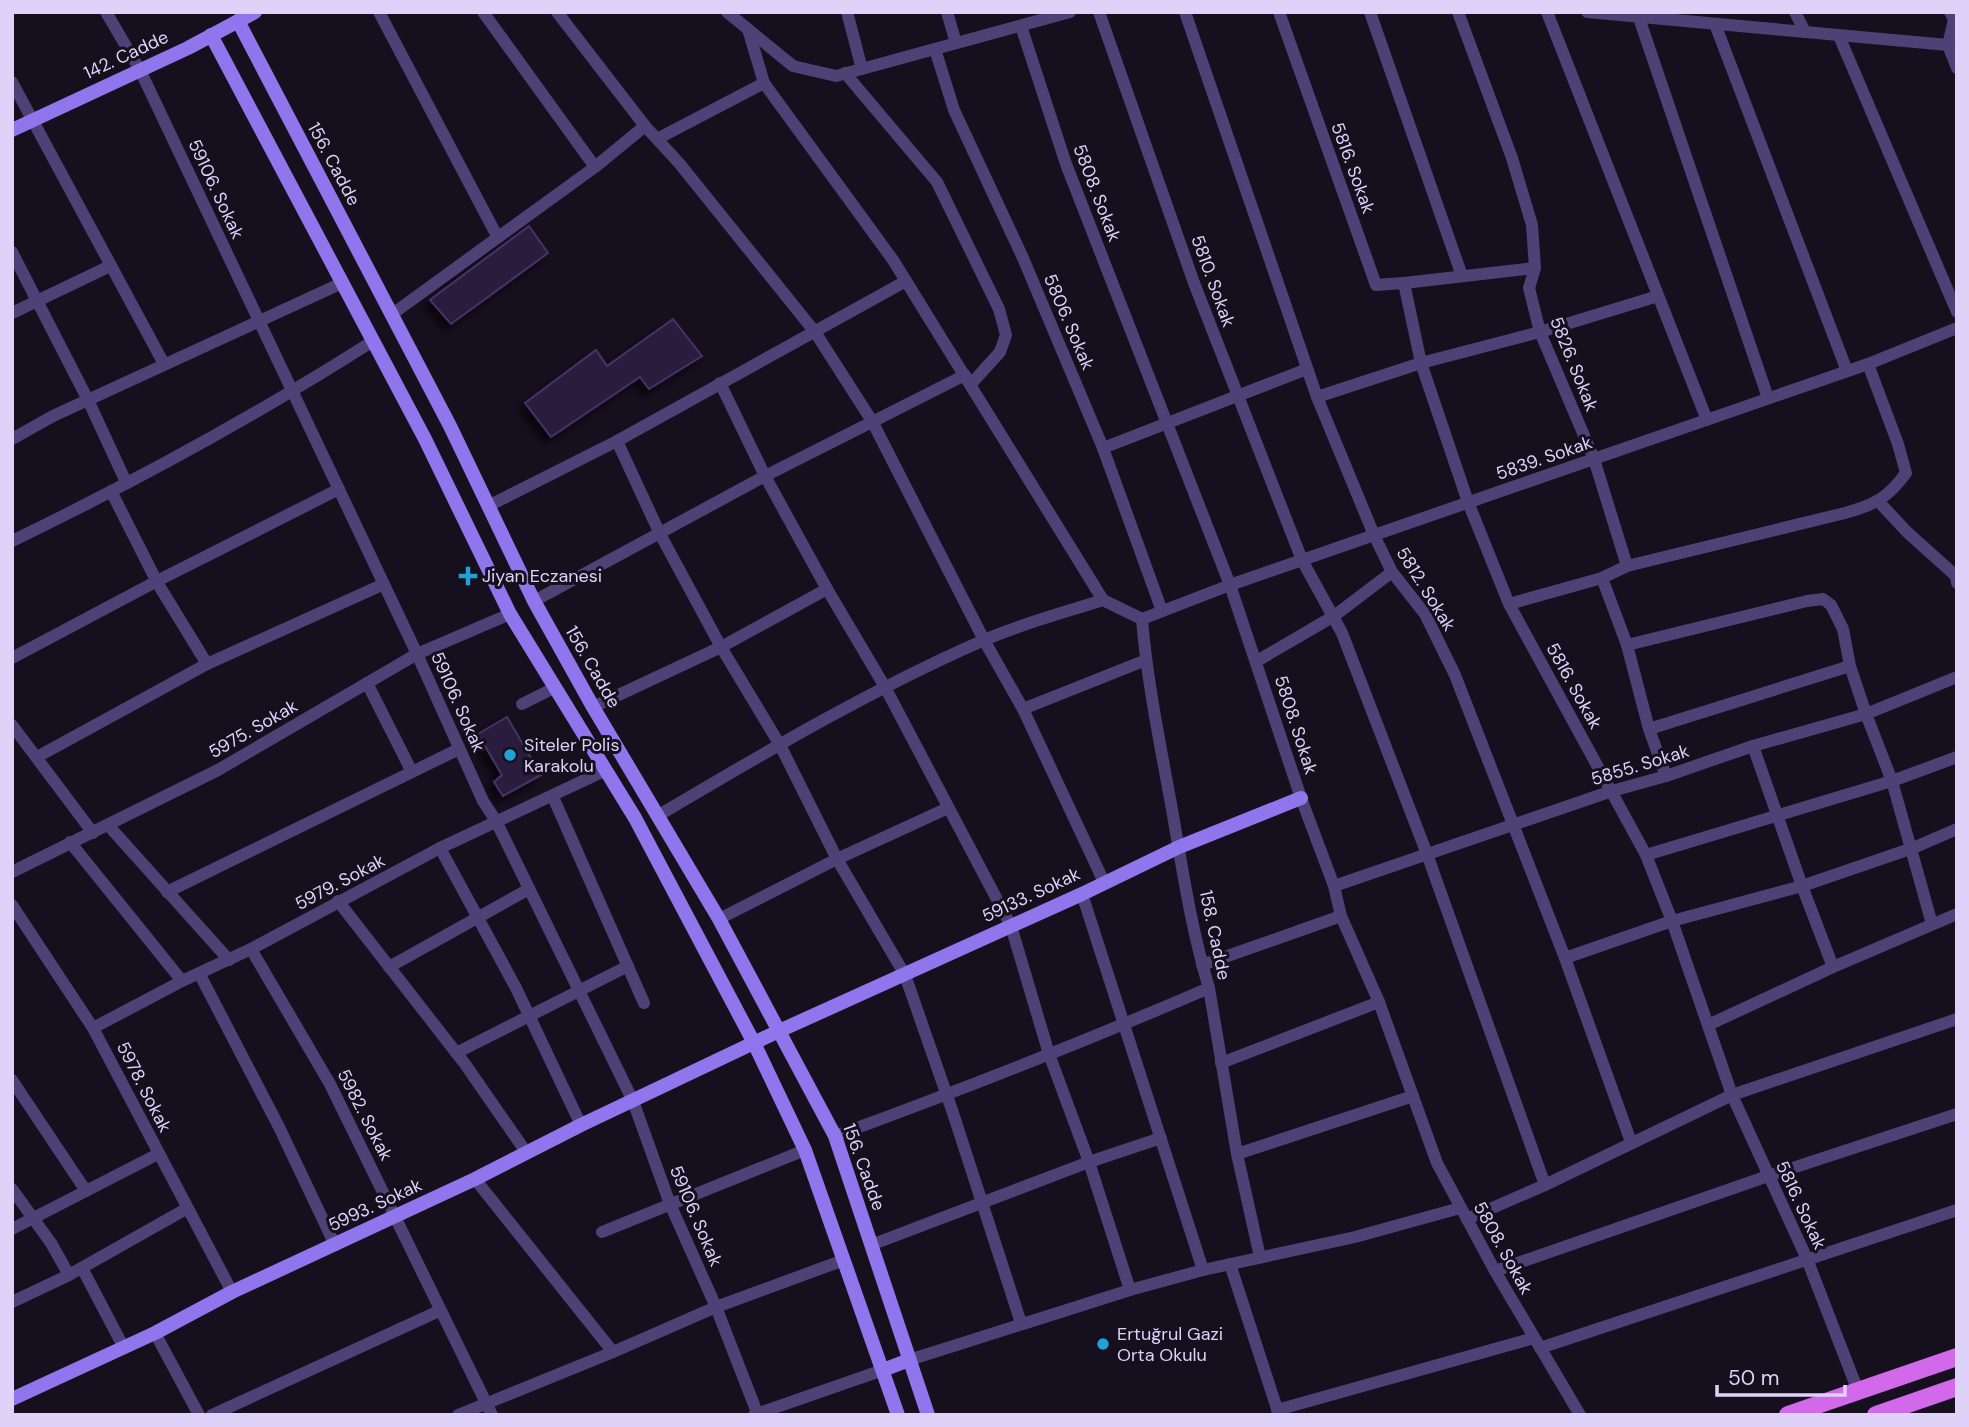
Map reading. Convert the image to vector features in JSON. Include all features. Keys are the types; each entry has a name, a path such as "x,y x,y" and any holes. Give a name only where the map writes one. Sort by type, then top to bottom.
{"main road":[{"path":"1788,1415 1957,1357"},
{"path":"1876,1415 1957,1387"}],"street":[{"name":"59106. Sokak","path":"106,12 140,70 417,654 483,801 496,821 633,1101 670,1204 716,1307 756,1414"},
{"name":"142. Cadde","path":"12,130 255,12"},
{"path":"380,12 496,236"},
{"path":"483,12 595,167"},
{"path":"557,12 645,126 679,163 814,332 872,421 984,640 1023,709 1104,882"},
{"path":"727,12 793,66 836,75 1021,26 1038,16 1070,12"},
{"path":"847,12 862,69"},
{"path":"947,12 956,43"},
{"name":"5810. Sokak","path":"1099,12 1194,283 1301,560 1334,616 1427,854"},
{"name":"5812. Sokak","path":"1185,12 1317,397 1392,572 1425,614 1455,675 1515,825 1631,1142"},
{"name":"5816. Sokak","path":"1279,12 1376,285 1404,283 1421,363 1468,502 1509,604 1646,855 1672,921 1732,1095 1807,1259 1858,1391"},
{"path":"1370,12 1462,276"},
{"name":"5826. Sokak","path":"1458,12 1516,172 1532,225 1535,268 1529,288 1540,332 1594,459 1628,566"},
{"path":"1547,12 1707,420"},
{"path":"1587,12 1638,14 1839,36 1952,43"},
{"path":"1795,12 1805,32"},
{"path":"1950,12 1954,19 1952,43 1957,68"},
{"path":"1638,14 1768,398"},
{"name":"156. Cadde","path":"237,22 391,315 534,601 593,707 719,919 835,1136 928,1415"},
{"path":"1715,24 1847,371"},
{"name":"5808. Sokak","path":"1021,26 1066,164 1230,585 1301,798 1334,886 1341,916 1379,1002 1437,1163 1495,1271 1580,1415"},
{"path":"748,29 764,83 906,281 1102,600 1142,619"},
{"path":"211,35 425,439 510,614 604,772 635,818 754,1042 805,1150 898,1415"},
{"path":"1839,36 1957,312"},
{"name":"5806. Sokak","path":"935,49 954,110 1023,258 1103,448 1162,611"},
{"path":"534,601 872,421 968,379 1000,352 1006,335 999,309 937,182 845,73"},
{"path":"12,82 164,364"},
{"path":"657,139 764,83"},
{"path":"391,315 496,236 595,167 645,126"},
{"path":"12,252 127,482"},
{"path":"12,313 110,266"},
{"path":"1404,283 1535,268"},
{"path":"488,506 617,442 906,281"},
{"path":"14,434 342,283"},
{"path":"1317,397 1421,363 1540,332 1658,296"},
{"name":"5839. Sokak","path":"1142,619 1301,560 1868,364 1957,328"},
{"path":"12,541 111,491 293,392 373,341"},
{"path":"1509,604 1602,578 1628,566 1845,513 1879,502 1897,486 1906,473 1868,364"},
{"path":"1103,448 1307,369"},
{"path":"720,383 765,476 885,687 1011,926 1049,1054 1089,1162 1130,1290"},
{"path":"617,442 660,534 721,647 780,745 837,859 905,975 1021,1323"},
{"path":"12,657 339,489"},
{"path":"111,491 157,581 207,664"},
{"path":"1879,502 1907,533 1956,576 1957,583"},
{"path":"1257,661 1334,616 1392,572"},
{"path":"1602,578 1627,645 1649,729 1666,776"},
{"path":"37,757 207,664 384,584"},
{"path":"593,707 721,647 827,589"},
{"path":"1627,645 1823,599 1831,605 1843,629 1850,666 1892,781 1913,848 1932,924"},
{"path":"659,815 885,687 984,640 1102,600"},
{"name":"5975. Sokak","path":"13,870 218,770 417,654 510,614"},
{"name":"158. Cadde","path":"1142,619 1146,660 1179,847 1209,988 1237,1154 1260,1257"},
{"path":"1023,709 1146,660"},
{"path":"1649,729 1850,666"},
{"name":"5855. Sokak","path":"1334,886 1612,791 1666,776 1753,746 1866,714 1957,677"},
{"path":"367,683 412,772"},
{"path":"522,704 554,688"},
{"path":"12,725 93,833"},
{"path":"1753,746 1833,967"},
{"path":"167,892 459,749"},
{"path":"1646,855 1892,781 1957,757"},
{"name":"5979. Sokak","path":"93,1028 182,981 251,949 440,848 604,772"},
{"path":"553,797 644,1003"},
{"name":"59133. Sokak","path":"754,1042 1082,894 1179,847 1301,798"},
{"path":"719,919 837,859 948,808"},
{"path":"108,825 229,960"},
{"path":"1565,958 1672,921 1802,886 1957,830"},
{"path":"70,842 182,981"},
{"path":"440,848 530,1016 581,1125"},
{"path":"1427,854 1545,1185"},
{"path":"389,967 529,889"},
{"path":"1082,894 1203,1270"},
{"path":"338,901 456,1053 526,1152"},
{"name":"5978. Sokak","path":"12,905 93,1028 232,1293"},
{"path":"1708,1025 1833,967 1957,915"},
{"path":"1202,965 1341,916"},
{"name":"5982. Sokak","path":"251,949 330,1084 396,1215 439,1311 490,1409"},
{"path":"456,1053 628,966"},
{"path":"199,974 279,1127 335,1245"},
{"path":"835,1136 946,1096 1209,988"},
{"path":"1221,1063 1379,1002"},
{"path":"756,1414 909,1360 1130,1290 1203,1270 1463,1213 1545,1185 1732,1095 1957,1019"},
{"name":"5993. Sokak","path":"12,1399 124,1348 232,1293 475,1179 754,1042"},
{"path":"12,1080 86,1191"},
{"path":"1237,1154 1413,1096"},
{"path":"1495,1271 1768,1176 1957,1114"},
{"path":"871,1245 1089,1162 1161,1138"},
{"path":"601,1232 805,1150"},
{"path":"12,1228 158,1154"},
{"path":"475,1179 614,1352"},
{"path":"12,1189 34,1217 69,1275"},
{"path":"12,1302 69,1275 186,1209"},
{"path":"1230,1264 1278,1412 1537,1343 1957,1210"},
{"path":"458,1415 490,1409 716,1307 844,1260"},
{"path":"82,1268 124,1348"},
{"path":"212,1415 439,1311"},
{"path":"155,1333 199,1415"}],"building":[{"path":"529,226 548,253 451,324 430,300"},
{"path":"673,319 702,356 649,389 640,377 551,437 525,403 596,350 607,366"},
{"name":"Siteler Polis Karakolu","path":"507,717 541,775 503,796 494,782 502,775 478,734"}],"place":[{"name":"Jiyan Eczanesi","path":"468,576"},
{"name":"Siteler Polis Karakolu","path":"510,755"},
{"name":"Ertuğrul Gazi Orta Okulu","path":"1103,1344"}]}
